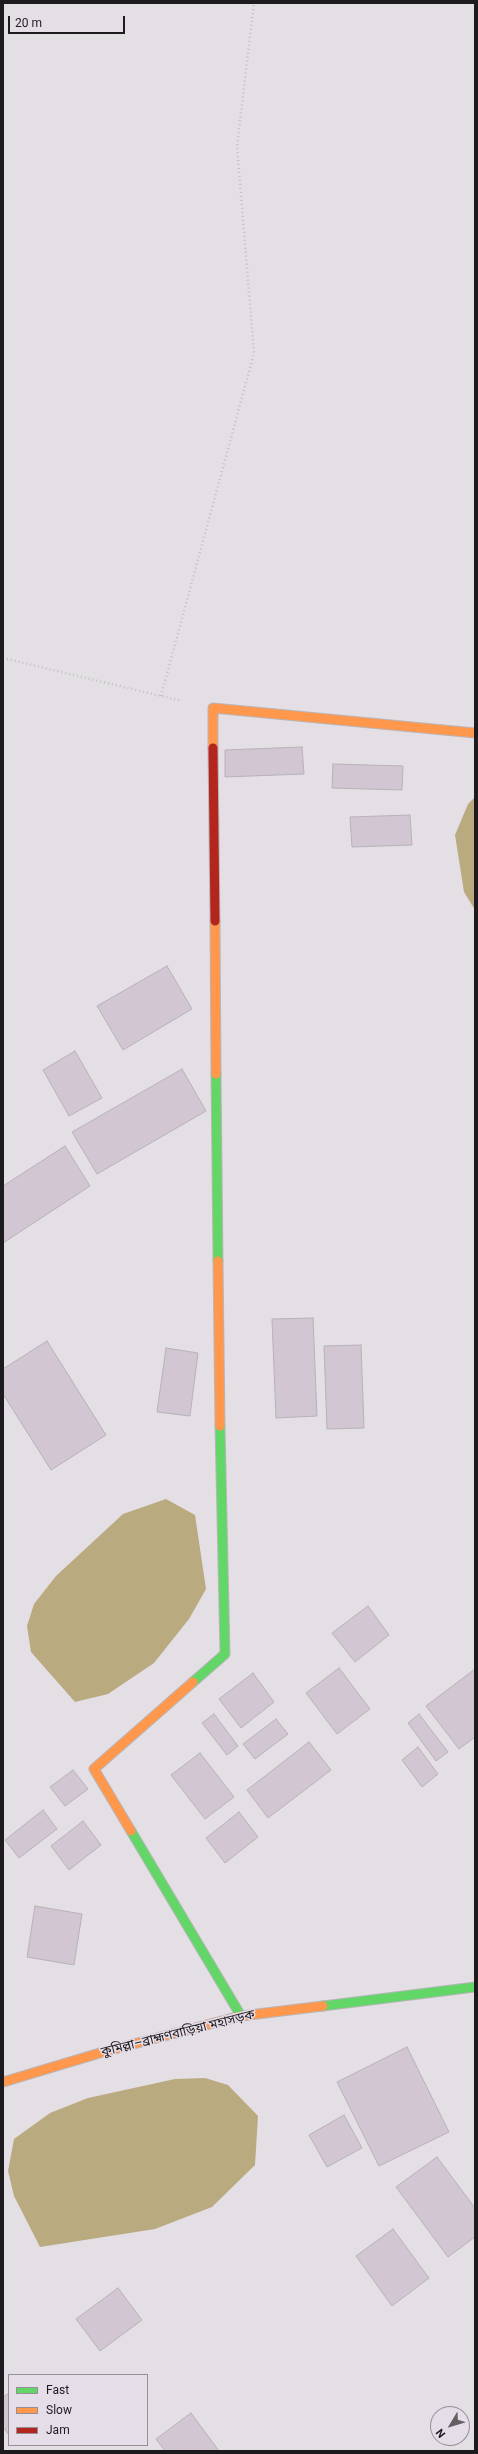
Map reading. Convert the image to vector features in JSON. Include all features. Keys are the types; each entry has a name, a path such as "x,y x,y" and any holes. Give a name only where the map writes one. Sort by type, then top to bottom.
{"main road":[{"path":"241,2016 94,1769 226,1654 219,1351 214,708 475,733"},
{"name":"কুমিল্লা–ব্রাহ্মণবাড়িয়া মহাসড়ক","path":"3,2082 103,2052 241,2016 475,1987"}],"path":[{"path":"3,658 161,696 254,353 236,146 254,3"}],"shaded area":[{"path":"475,797 475,910 464,892 455,835 468,804"},
{"path":"166,1499 195,1515 206,1589 189,1619 154,1663 108,1694 75,1702 31,1652 27,1626 34,1604 56,1576 123,1514"},
{"path":"205,2078 228,2085 258,2116 255,2165 212,2207 155,2229 40,2247 14,2196 8,2171 14,2139 50,2113 88,2098 175,2079"}],"building":[{"path":"302,747 304,774 225,777 225,750"},
{"path":"333,764 403,766 402,790 332,788"},
{"path":"410,815 412,845 352,847 350,817"},
{"path":"167,966 192,1009 123,1050 97,1006"},
{"path":"75,1051 102,1098 69,1116 43,1070"},
{"path":"182,1069 206,1111 97,1174 72,1132"},
{"path":"65,1146 90,1186 3,1243 3,1186"},
{"path":"313,1318 317,1416 276,1418 272,1319"},
{"path":"47,1341 106,1435 51,1470 3,1394 3,1369"},
{"path":"361,1345 364,1428 327,1429 324,1346"},
{"path":"166,1348 198,1353 190,1416 157,1412"},
{"path":"368,1606 389,1635 355,1662 332,1633"},
{"path":"339,1668 370,1709 337,1734 306,1693"},
{"path":"475,1669 475,1737 459,1749 426,1706"},
{"path":"253,1673 274,1702 241,1728 219,1699"},
{"path":"214,1714 238,1746 227,1755 202,1723"},
{"path":"419,1714 448,1752 436,1761 408,1723"},
{"path":"276,1719 288,1734 255,1759 243,1744"},
{"path":"309,1742 331,1770 268,1818 247,1790"},
{"path":"418,1747 438,1774 422,1787 402,1760"},
{"path":"200,1753 234,1797 205,1819 171,1775"},
{"path":"73,1770 88,1789 65,1806 50,1787"},
{"path":"43,1810 57,1829 19,1858 5,1840"},
{"path":"239,1812 258,1837 225,1863 206,1838"},
{"path":"83,1821 101,1845 69,1870 51,1846"},
{"path":"35,1906 82,1914 74,1965 27,1957"},
{"path":"407,2047 449,2132 379,2166 337,2082"},
{"path":"344,2115 362,2148 327,2167 309,2135"},
{"path":"437,2157 475,2208 475,2237 448,2257 396,2187"},
{"path":"393,2229 429,2278 392,2306 356,2256"},
{"path":"118,2288 142,2320 100,2351 76,2319"},
{"path":"8,2394 8,2434 3,2427 3,2397"},
{"path":"191,2413 219,2451 165,2451 156,2439"}],"traffic: fast":[{"path":"216,1074 218,1261"},
{"path":"193,1682 225,1654 220,1426"},
{"path":"131,1831 241,2016"},
{"path":"323,2006 475,1987"}],"traffic: slow":[{"path":"213,748 213,708 475,733"},
{"path":"215,921 216,1074"},
{"path":"218,1261 220,1426"},
{"path":"131,1831 94,1769 193,1682"},
{"path":"3,2082 103,2052 241,2016 323,2006"}],"traffic: jam":[{"path":"213,748 215,921"}]}
